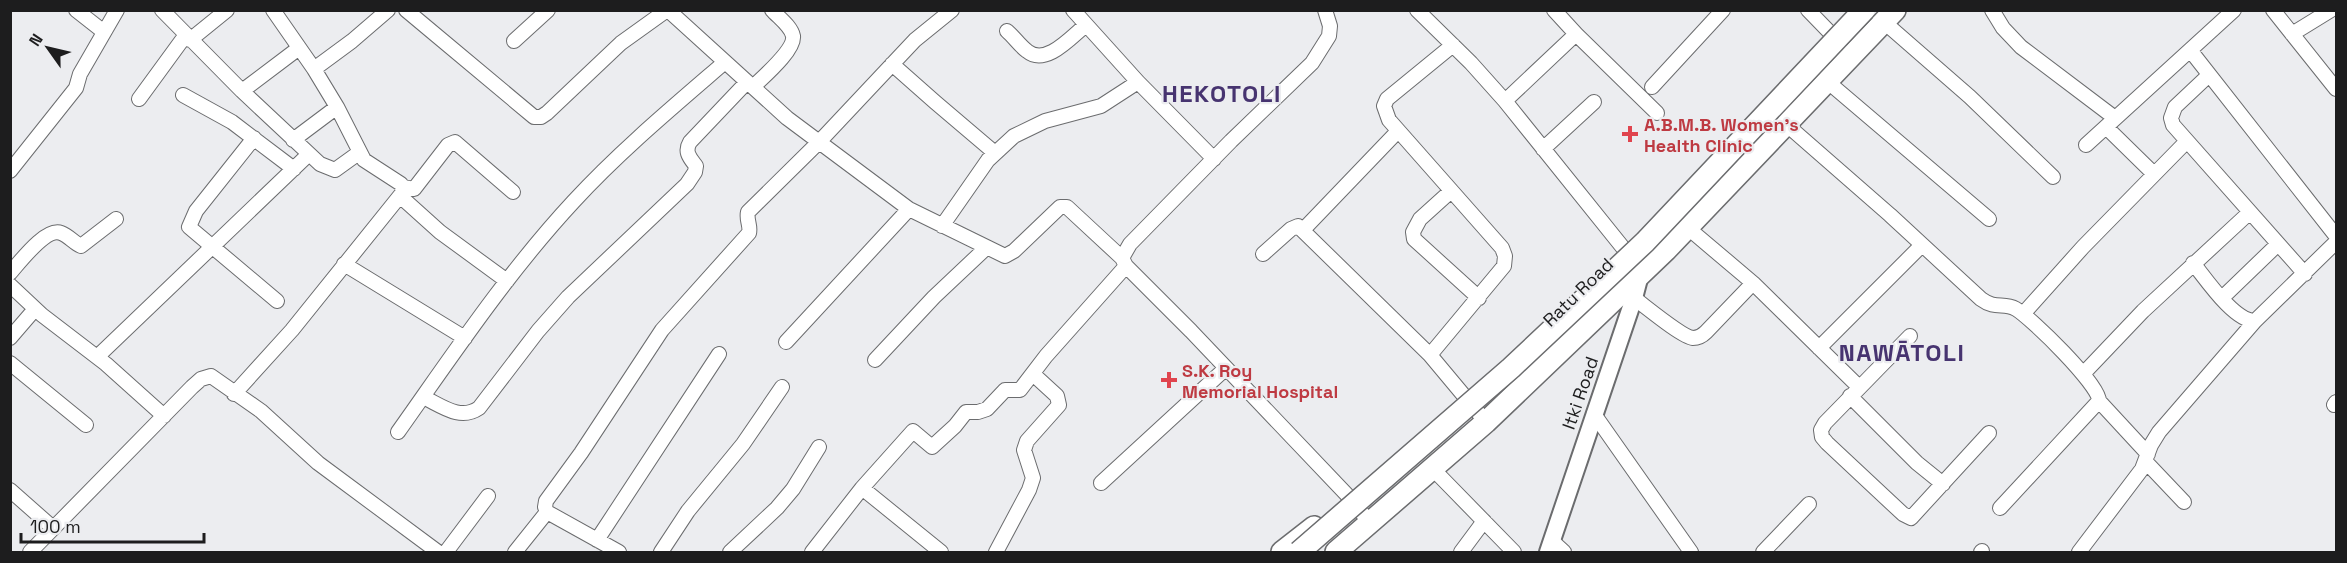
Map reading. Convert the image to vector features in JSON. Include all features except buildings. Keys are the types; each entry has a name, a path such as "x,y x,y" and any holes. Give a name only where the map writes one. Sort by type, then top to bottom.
{"main road":[{"name":"Ratu Road","path":"1282,552 1349,497 1539,330 1624,249 1853,10"},
{"path":"1299,552 1511,368 1645,242 1864,10"},
{"name":"Ratu Road","path":"1336,552 1486,422 1640,275 1853,56 1887,14"},
{"path":"1317,552 1519,377 1653,250 1887,14"}],"street":[{"path":"76,10 104,32"},
{"path":"10,171 76,88 80,74 117,10"},
{"path":"162,10 242,91 320,164 335,170 360,152"},
{"path":"139,99 188,38 227,10"},
{"path":"273,10 314,69 337,107 364,160 397,180 402,191 430,224 507,281"},
{"path":"314,69 388,10"},
{"path":"406,10 534,117 541,117 547,113 621,43 668,10 787,118 909,209 986,248 1005,256 1014,251 1060,207 1067,207 1124,262 1349,497 1371,524"},
{"path":"514,41 548,10"},
{"path":"423,398 462,415 470,414 478,408 538,331 568,297 687,184 696,166 688,155 687,148 690,142 786,54 792,44 793,37 790,30 771,10"},
{"path":"619,552 547,512 546,501 581,453 662,330 749,233 748,212 820,141 915,40 952,10"},
{"path":"1073,10 1138,82 1214,159"},
{"path":"812,552 862,488 914,430 932,447 955,426 966,412 987,409 1005,390 1020,390 1124,262 1131,244 1312,63 1329,36 1330,26 1325,10"},
{"path":"1418,10 1505,101 1624,249 1640,275"},
{"path":"1554,10 1657,113"},
{"path":"1652,87 1723,10"},
{"path":"1808,10 1853,56"},
{"path":"1992,10 2003,28 2021,46 2111,122 2154,174"},
{"path":"2086,145 2234,10"},
{"path":"2273,10 2337,89"},
{"path":"2292,34 2331,10"},
{"path":"1887,14 2053,177"},
{"path":"1007,30 1026,51 1034,56 1043,56 1086,25"},
{"path":"1505,101 1576,34"},
{"path":"1430,356 1504,266 1505,256 1502,248 1398,131 1384,111 1387,99 1453,45"},
{"path":"242,91 300,48"},
{"path":"2190,51 2337,236"},
{"path":"398,432 507,281 575,199 724,62"},
{"path":"892,64 995,153"},
{"path":"2209,75 2172,112 2170,118 2173,125 2305,274"},
{"path":"942,226 995,153 1025,129 1045,121 1101,106 1138,82"},
{"path":"1828,82 1989,219"},
{"path":"183,95 232,122 294,169"},
{"path":"1543,149 1594,102"},
{"path":"293,140 337,107"},
{"path":"1787,125 1989,305 2013,308 2023,314 2083,374 2096,390 2099,401 2184,502"},
{"path":"1303,230 1398,131"},
{"path":"254,138 189,223 189,227 277,301"},
{"path":"2023,314 2083,247 2187,141"},
{"path":"234,394 292,330 402,191 414,189 448,145 455,142 513,192"},
{"path":"97,357 309,154"},
{"path":"1451,191 1420,219 1413,232 1414,239 1479,298"},
{"path":"786,342 909,209"},
{"path":"2083,374 2193,264 2250,212"},
{"path":"10,273 49,234 58,232 81,246 116,219"},
{"path":"1263,254 1291,229 1298,226 1430,356 1486,422"},
{"path":"1688,228 1753,283 1819,348 1854,392 1917,463 1943,484"},
{"path":"2079,552 2147,458 2159,432 2255,321 2337,242"},
{"path":"2222,298 2278,244"},
{"path":"1819,348 1922,245"},
{"path":"875,360 934,297 986,248"},
{"path":"344,264 465,338"},
{"path":"2193,264 2242,317 2255,321"},
{"name":"Itki Road","path":"1554,549 1594,414 1640,275"},
{"path":"1634,298 1678,331 1693,338 1700,337 1706,332 1753,283"},
{"path":"10,285 35,309 97,357 164,416"},
{"path":"10,338 35,309"},
{"path":"1910,336 1825,423 1821,430 1822,437 1903,514 1911,518 1989,432"},
{"path":"597,540 719,354"},
{"path":"10,363 86,425"},
{"path":"1101,483 1226,369"},
{"path":"996,552 1033,478 1024,450 1027,441 1059,405 1057,396 1033,374"},
{"path":"30,552 192,387 211,376 261,411 318,463 438,552"},
{"path":"661,552 688,511 743,444 782,387"},
{"path":"2000,508 2099,401"},
{"path":"1594,414 1691,552"},
{"path":"730,552 777,508 793,489 819,447"},
{"path":"1432,468 1514,552"},
{"path":"862,488 941,552"},
{"path":"10,490 53,528"},
{"path":"447,552 488,496"},
{"path":"1763,552 1809,504"},
{"path":"515,552 547,512"},
{"path":"1461,552 1484,521"}],"place":[{"name":"A.B.M.B. Women's Health Clinic","path":"1630,134"},
{"name":"S.K. Roy Memorial Hospital","path":"1169,380"}],"district":[{"name":"HEKOTOLI","path":"1222,93"},
{"name":"NAWĀTOLI","path":"1902,352"}]}
